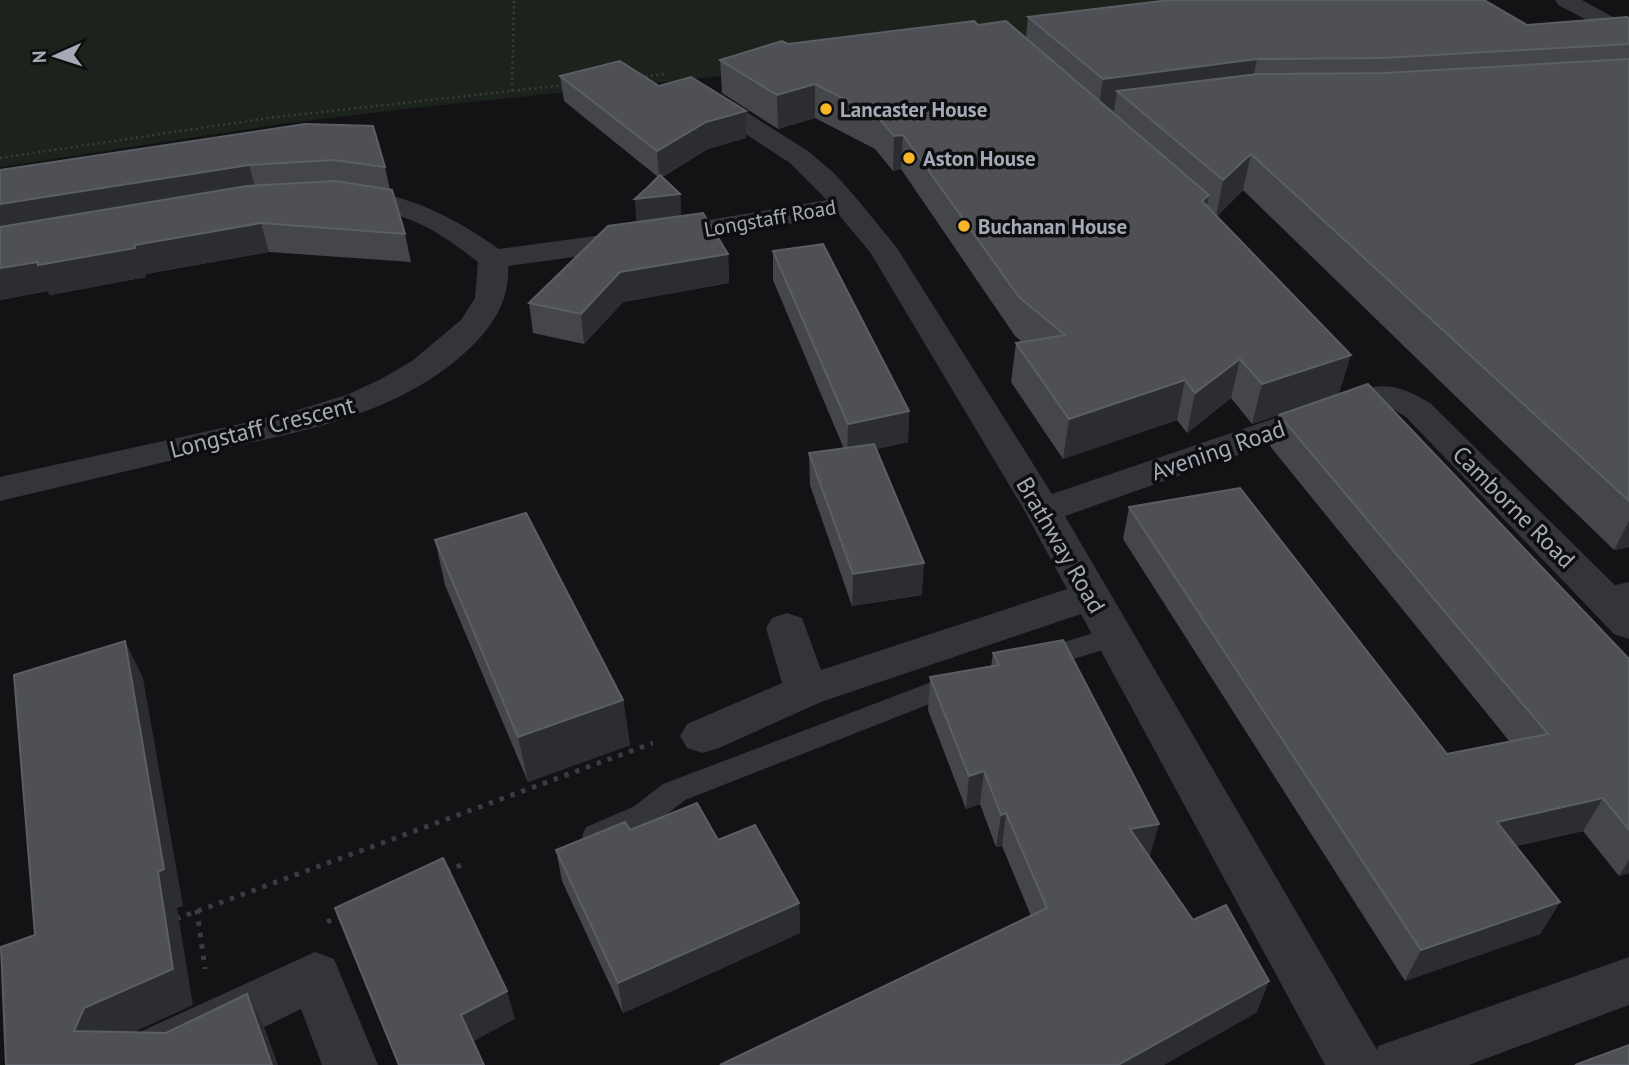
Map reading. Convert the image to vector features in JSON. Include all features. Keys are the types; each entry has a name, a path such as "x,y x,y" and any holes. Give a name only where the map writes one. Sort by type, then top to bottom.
{"street":[{"path":"1566,0 1629,34"},
{"name":"Brathway Road","path":"682,80 799,157 825,180 882,248 1042,508 1355,1065"},
{"path":"316,199 370,201 410,209 440,221 493,260"},
{"name":"Longstaff Road","path":"493,260 691,232 847,205"},
{"name":"Longstaff Crescent","path":"0,489 313,418 368,400 410,379 470,331 486,310 495,284 493,260"},
{"name":"Avening Road","path":"1042,508 1070,503 1369,397 1395,396"},
{"name":"Camborne Road","path":"1395,396 1419,410 1615,593 1629,624"},
{"path":"703,736 806,691 1091,596"},
{"path":"787,628 806,691"},
{"path":"129,1065 315,976 350,1065"},
{"path":"1398,1065 1629,981"}],"lane":[{"path":"584,842 644,816 674,792 963,680 1114,637"}],"path":[{"path":"512,91 514,0"},
{"path":"632,78 682,80"},
{"path":"0,158 268,118 565,85"},
{"path":"163,924 670,737 703,736"},
{"path":"197,910 206,974"}],"shaded area":[{"path":"0,0 1454,0 405,109 289,123 0,167"}],"building":[{"path":"1170,0 1484,0 1527,25 1627,17 1629,44 1383,58 1257,59 1103,79 1028,17"},
{"path":"974,21 978,25 1006,21 1209,195 1202,201 1351,355 1262,384 1240,359 1195,393 1185,380 1069,419 1016,343 1065,335 1019,297 903,135 894,136 876,115 815,84 777,95 720,60 782,41 788,44"},
{"path":"1629,59 1629,501 1251,154 1223,180 1117,91 1258,74 1384,73"},
{"path":"620,61 659,86 691,77 746,111 706,122 657,151 560,76"},
{"path":"305,124 373,126 385,167 333,160 249,165 0,204 0,170"},
{"path":"660,175 680,194 635,199 648,187"},
{"path":"336,181 392,190 405,234 261,223 38,265 38,262 0,268 0,227 247,186"},
{"path":"703,213 728,254 620,272 581,314 529,303 608,226"},
{"path":"823,244 909,411 848,424 773,251"},
{"path":"1368,384 1629,659 1629,830 1603,798 1497,822 1560,902 1421,950 1129,507 1240,488 1447,754 1548,734 1279,415"},
{"path":"874,444 924,563 853,574 809,453"},
{"path":"526,513 623,700 518,737 435,540"},
{"path":"1063,640 1159,824 1130,829 1193,920 1226,905 1269,981 1118,1065 720,1065 1047,908 1006,813 1001,815 984,771 969,776 930,677 999,665 993,653"},
{"path":"125,641 164,869 158,872 173,969 84,1008 74,1031 166,1033 247,994 272,1065 6,1065 1,947 35,935 14,675"},
{"path":"697,803 718,840 755,825 799,903 618,983 556,850 625,822 630,830"},
{"path":"443,858 507,991 461,1015 484,1065 399,1065 335,908"},
{"path":"1629,1045 1629,1065 1575,1065"}],"place":[{"name":"Lancaster House","path":"826,109"},
{"name":"Aston House","path":"909,158"},
{"name":"Buchanan House","path":"964,226"}]}
